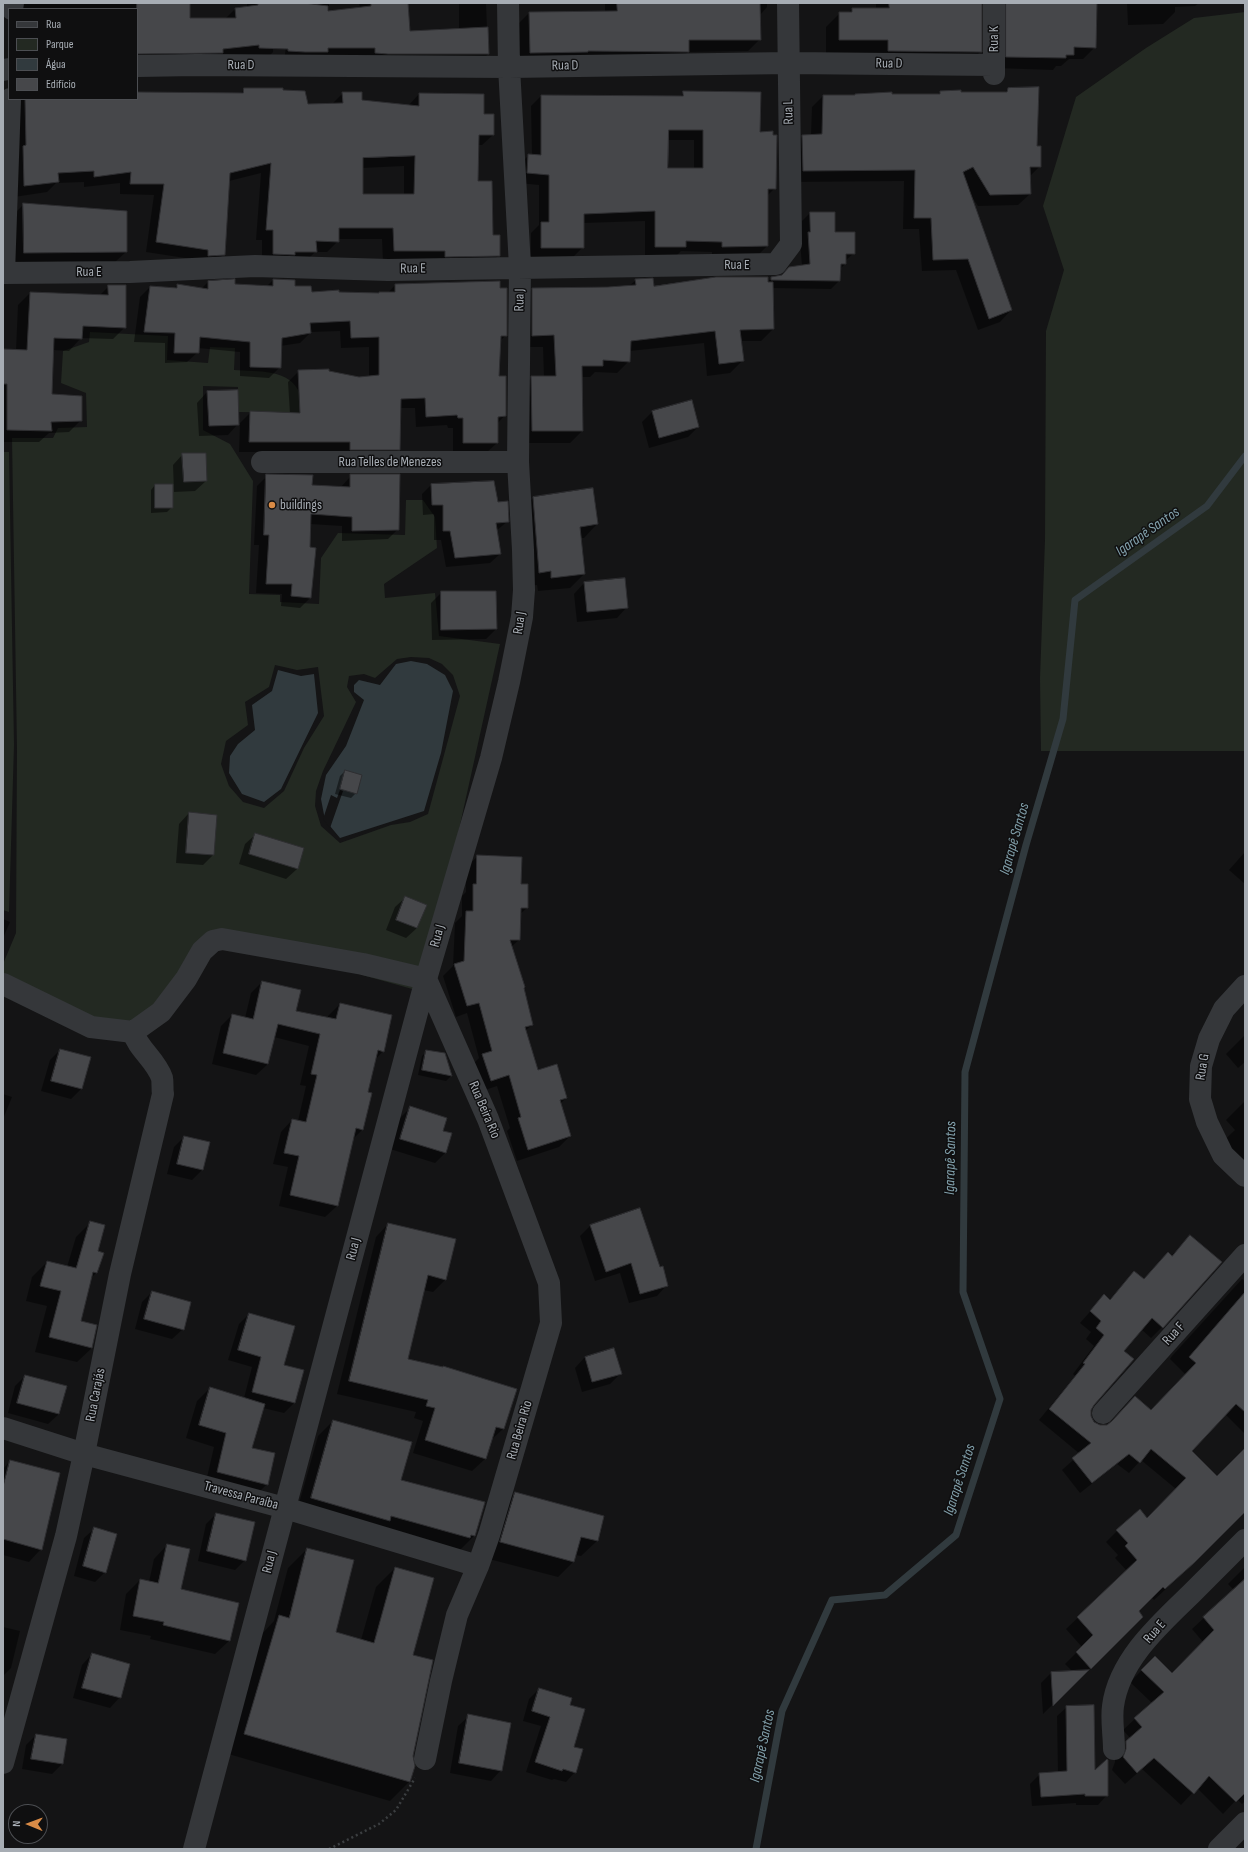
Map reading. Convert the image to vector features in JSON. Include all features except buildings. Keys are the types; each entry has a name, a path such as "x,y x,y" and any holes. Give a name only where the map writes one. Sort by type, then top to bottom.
{"street":[{"name":"Rua J","path":"194,1849 426,979 491,758 509,682 522,616 524,590 523,550 518,462 520,267 509,67 508,3"},
{"name":"Rua L","path":"788,3 791,222"},
{"name":"Rua K","path":"994,3 994,70"},
{"name":"Rua D","path":"138,66 509,67 789,63 994,70"},
{"path":"3,273 10,100"},
{"name":"Rua E","path":"3,273 130,272 256,266 388,270 776,264 791,244 791,222"},
{"name":"Rua Telles de Menezes","path":"262,462 518,462"},
{"path":"3,984 91,1027 133,1032 161,1012 186,979 202,951 213,941 222,939 363,964 426,979"},
{"name":"Rua Beira Rio","path":"425,1759 457,1615 478,1566 489,1535 551,1323 549,1283 488,1119 426,979"},
{"name":"Rua G","path":"1245,986 1224,1009 1209,1039 1201,1066 1200,1099 1207,1122 1223,1155 1245,1176"},
{"name":"Rua Carajás","path":"3,1763 66,1536 120,1274 163,1094 162,1079 152,1061 135,1039 133,1032"},
{"name":"Rua F","path":"1103,1413 1245,1255"},
{"name":"Travessa Paraíba","path":"3,1428 84,1454 285,1508 478,1566"},
{"name":"Rua E","path":"1114,1749 1113,1707 1120,1681 1130,1664 1146,1641 1166,1618 1245,1540"},
{"path":"1219,1849 1245,1823"}],"path":[{"path":"329,1849 379,1824 396,1810 425,1759"}],"green space":[{"path":"1245,12 1245,751 1041,751 1040,678 1045,540 1046,331 1064,270 1043,206 1076,97 1146,48 1194,18"},
{"path":"90,332 168,336 167,360 208,363 210,347 235,348 234,370 272,373 289,380 295,386 301,396 301,413 238,412 238,387 203,386 203,430 230,444 253,481 249,594 280,595 280,602 319,604 321,558 338,533 405,535 406,500 423,500 435,517 437,548 384,584 385,598 435,593 439,636 500,644 423,992 219,935 157,1008 131,1027 89,1019 3,984 3,964 16,933 17,749 12,438 53,438 58,428 87,427 86,393 61,383 63,351 89,342","holes":["411,657 429,658 442,664 453,675 460,696 428,814 410,822 391,825 340,843 321,826 315,806 316,791 323,771 356,702 347,687 349,676 364,674 375,678 397,659","275,665 297,670 318,667 324,716 304,748 284,791 264,808 243,802 229,786 221,764 226,741 248,725 245,702 269,687"]},
{"path":"3,452 9,452 14,745 9,912 3,910"}],"water":[{"path":"411,661 427,664 445,675 453,691 441,753 424,811 340,838 325,820 321,799 326,775 346,746 364,700 354,692 354,685 359,680 380,685 396,664"},
{"path":"278,670 301,676 314,674 318,713 281,789 264,802 242,794 229,773 230,756 238,744 255,730 252,705 272,691"}],"pier":[{"path":"340,790 343,791 330,828 323,819 331,795 337,798"}],"waterway":[{"name":"Igarapê Santos","path":"756,1849 782,1711 832,1600 885,1595 956,1535 1000,1399 963,1292 965,1072 1026,845 1063,719 1075,600 1207,506 1245,456"}],"place":[{"name":"buildings","path":"272,505"}]}
